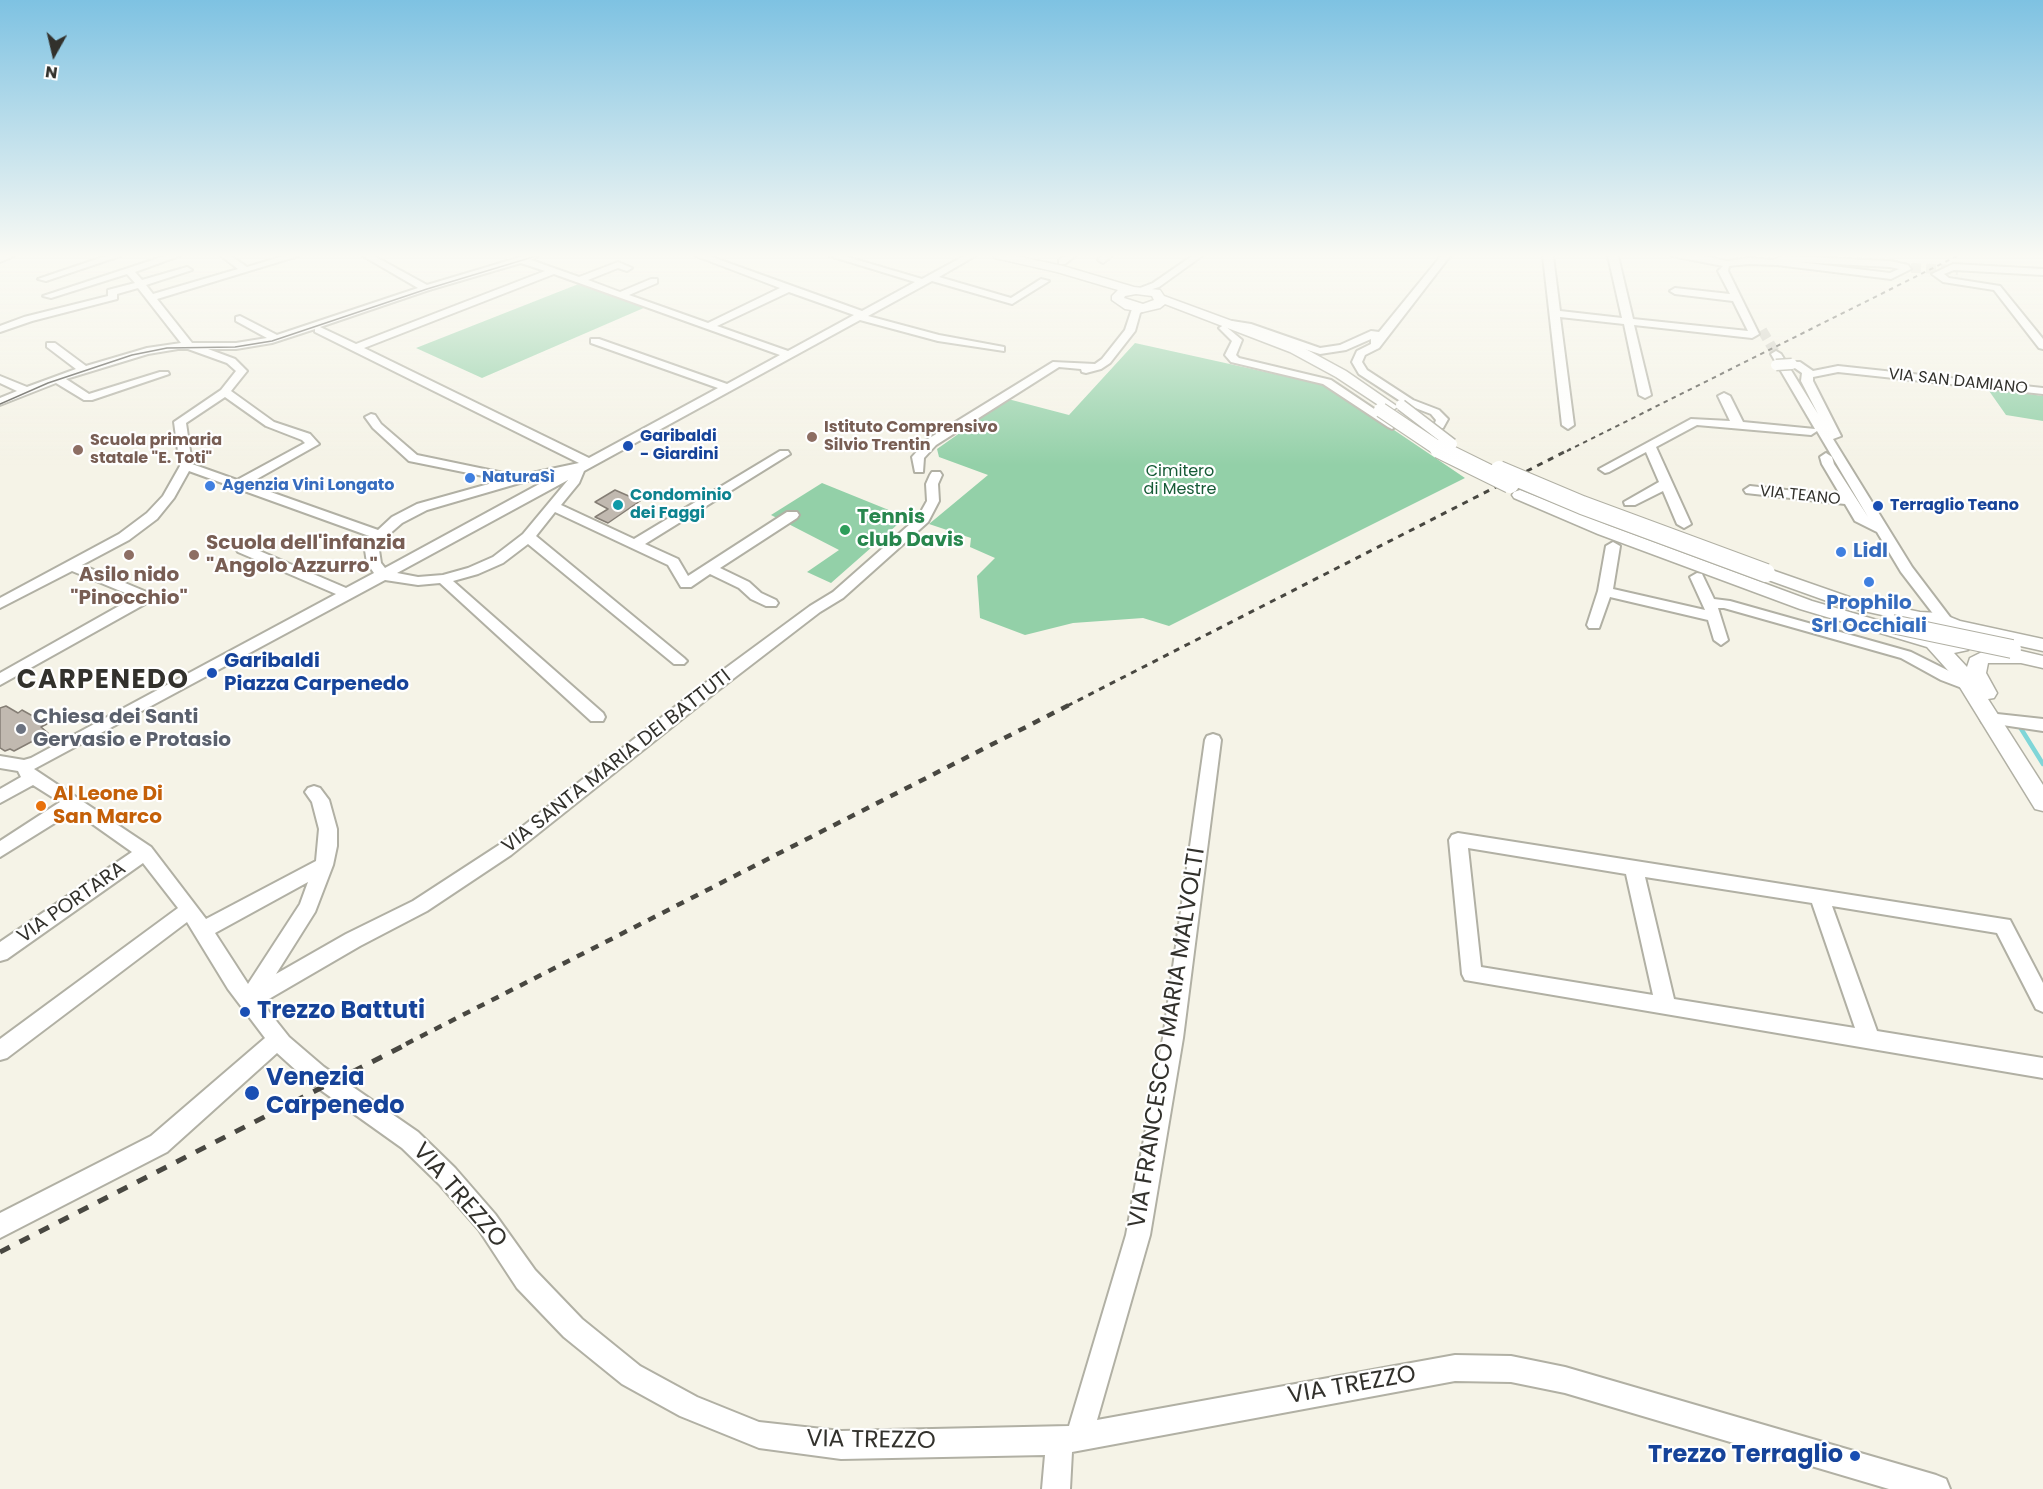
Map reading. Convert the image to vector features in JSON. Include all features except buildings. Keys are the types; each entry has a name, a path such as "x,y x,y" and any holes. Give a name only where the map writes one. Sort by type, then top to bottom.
{"main road":[{"path":"1228,326 1315,367 1391,407 1446,447 1475,472 1572,511 1826,606 1892,624 2043,656"},
{"path":"1446,447 1526,492 1604,530 1920,647 1958,653 2043,651"},
{"path":"1488,470 1847,602 2043,645"},
{"path":"1922,618 1913,621 1912,627 1931,642"},
{"path":"1849,619 1931,642 1958,653 1995,717 2029,769 2040,796"},
{"path":"1950,623 1967,638 1958,653"},
{"path":"1995,717 1994,704 1976,673 1977,662 2014,650 2043,662"},
{"path":"1958,653 1968,684 1995,717"}],"street":[{"path":"0,604 73,566 138,528 163,505 186,466 180,422 225,392 242,371 231,361 189,346 174,325"},
{"path":"252,325 277,339"},
{"path":"0,402 58,379 147,351 189,346 222,347 277,339 316,325"},
{"path":"355,348 413,325"},
{"path":"0,797 51,755 843,325"},
{"path":"894,325 928,335 1000,349"},
{"name":"VIA SANTA MARIA DEI BATTUTI","path":"249,1000 353,940 420,906 487,863 710,688 837,595 923,519 933,501 925,456 928,445 1050,368 1064,367 1084,370 1097,367 1106,361 1130,331 1131,325"},
{"path":"1228,326 1254,329 1304,347 1328,351 1364,339 1387,325"},
{"path":"1228,326 1237,340 1230,353 1235,360 1327,382 1400,429 1415,432 1441,424 1442,419 1436,412 1409,402 1359,367 1357,357 1365,350 1375,346 1390,325"},
{"path":"1557,325 1568,425"},
{"path":"1630,325 1645,395"},
{"path":"1661,325 1747,335 1758,332"},
{"path":"1754,325 1758,332"},
{"path":"1755,325 1758,332"},
{"path":"2027,325 2043,346"},
{"path":"710,326 789,355"},
{"path":"319,330 584,466"},
{"path":"1383,334 1350,353 1348,363 1356,374 1391,407"},
{"path":"595,340 728,388"},
{"path":"51,345 84,370"},
{"path":"211,354 222,347"},
{"path":"1776,360 1774,368 1860,518 1881,529"},
{"path":"1776,360 1906,569 1921,600 1922,618"},
{"name":"VIA SAN DAMIANO","path":"1776,360 1874,372"},
{"path":"1794,364 1806,369 1807,381 1842,451 1848,474"},
{"path":"99,365 119,379"},
{"name":"VIA SAN DAMIANO","path":"1808,375 1838,369 2043,391"},
{"path":"58,379 88,398 119,379 164,374"},
{"path":"0,379 26,391"},
{"path":"225,392 270,424 306,437 313,444 238,484"},
{"path":"1724,396 1738,424"},
{"path":"371,417 377,426 413,459 521,479"},
{"path":"1605,469 1695,421 1811,431"},
{"path":"1649,446 1684,524"},
{"path":"635,544 784,454"},
{"path":"1826,457 1848,474"},
{"path":"186,466 380,535"},
{"path":"584,466 573,483 528,537 498,560 474,571 443,579 418,581 383,575 374,563 372,550 380,535 396,520 422,507 521,479 584,466"},
{"path":"1630,502 1666,484"},
{"name":"VIA TEANO","path":"1750,490 1850,501"},
{"path":"554,507 673,562 686,584 792,515"},
{"path":"528,537 680,661"},
{"path":"1594,625 1605,591 1613,546"},
{"path":"243,549 348,594"},
{"path":"0,680 140,601 144,596 73,566"},
{"path":"710,569 744,585 756,596 771,603"},
{"path":"1906,569 1950,623"},
{"path":"1697,577 1715,617 1721,640"},
{"path":"443,579 597,717"},
{"path":"1605,591 1715,617"},
{"path":"1709,603 1725,604 1896,652 1968,684"},
{"path":"1995,717 2037,724 2043,741"},
{"name":"VIA FRANCESCO MARIA MALVOLTI","path":"1056,1489 1069,1439 1138,1235 1173,1038 1213,740"},
{"path":"0,762 29,772"},
{"name":"VIA TREZZO","path":"29,772 145,852 190,909 235,983 278,1039 316,1074 410,1140 447,1176 488,1222 526,1279 573,1328 631,1375 689,1407 759,1435 841,1445 1069,1439 1455,1368 1511,1369 1565,1380 1936,1489"},
{"path":"249,1000 309,907 324,865 328,846 328,830 320,800 314,792"},
{"path":"0,850 74,802"},
{"path":"2043,1003 2003,926 1458,840 1472,974 2043,1068"},
{"name":"VIA PORTARA","path":"0,953 145,852"},
{"path":"203,930 324,865"},
{"path":"1634,868 1666,1006"},
{"path":"1819,897 1870,1040"},
{"path":"0,1050 190,909"},
{"path":"0,1226 159,1143 278,1039"}],"green space":[{"path":"473,325 603,325 482,378 416,348"},
{"name":"Cimitero di Mestre","path":"1135,343 1329,386 1465,478 1169,626 1143,618 1073,623 1025,635 980,618 977,576 995,558 970,547 971,538 929,524 988,475 939,457 937,449 1008,399 1069,415"},
{"path":"1987,388 2043,396 2043,421 2006,415"},
{"name":"Tennis club Davis","path":"822,483 906,517 831,583 807,572 839,550 771,515"}],"waterway":[{"path":"2020,727 2043,764"}],"tunnel":[{"path":"1762,330 1776,354"}],"tram line":[{"path":"0,404 48,383 132,355 167,348 235,347 272,341 318,325"}],"railway":[{"path":"1567,451 1818,325"},
{"path":"1067,706 1570,449"},
{"path":"406,1044 1069,705"},
{"path":"0,1252 409,1043"}],"place":[{"name":"Istituto Comprensivo Silvio Trentin","path":"812,437"},
{"name":"Garibaldi - Giardini","path":"628,446"},
{"name":"Scuola primaria statale \"E. Toti\"","path":"78,450"},
{"name":"NaturaSì","path":"470,478"},
{"name":"Agenzia Vini Longato","path":"210,486"},
{"name":"Condominio dei Faggi","path":"618,505"},
{"name":"Terraglio Teano","path":"1878,506"},
{"name":"Tennis club Davis","path":"845,530"},
{"name":"Lidl","path":"1841,552"},
{"name":"Asilo nido \"Pinocchio\"","path":"129,555"},
{"name":"Scuola dell'infanzia \"Angolo Azzurro\"","path":"194,555"},
{"name":"Prophilo Srl Occhiali","path":"1869,582"},
{"name":"Garibaldi Piazza Carpenedo","path":"212,673"},
{"name":"Chiesa dei Santi Gervasio e Protasio","path":"21,729"},
{"name":"Al Leone Di San Marco","path":"41,806"},
{"name":"Trezzo Battuti","path":"245,1012"},
{"name":"Venezia Carpenedo","path":"252,1093"},
{"name":"Trezzo Terraglio","path":"1855,1456"}],"district":[{"name":"CARPENEDO","path":"103,681"}]}
